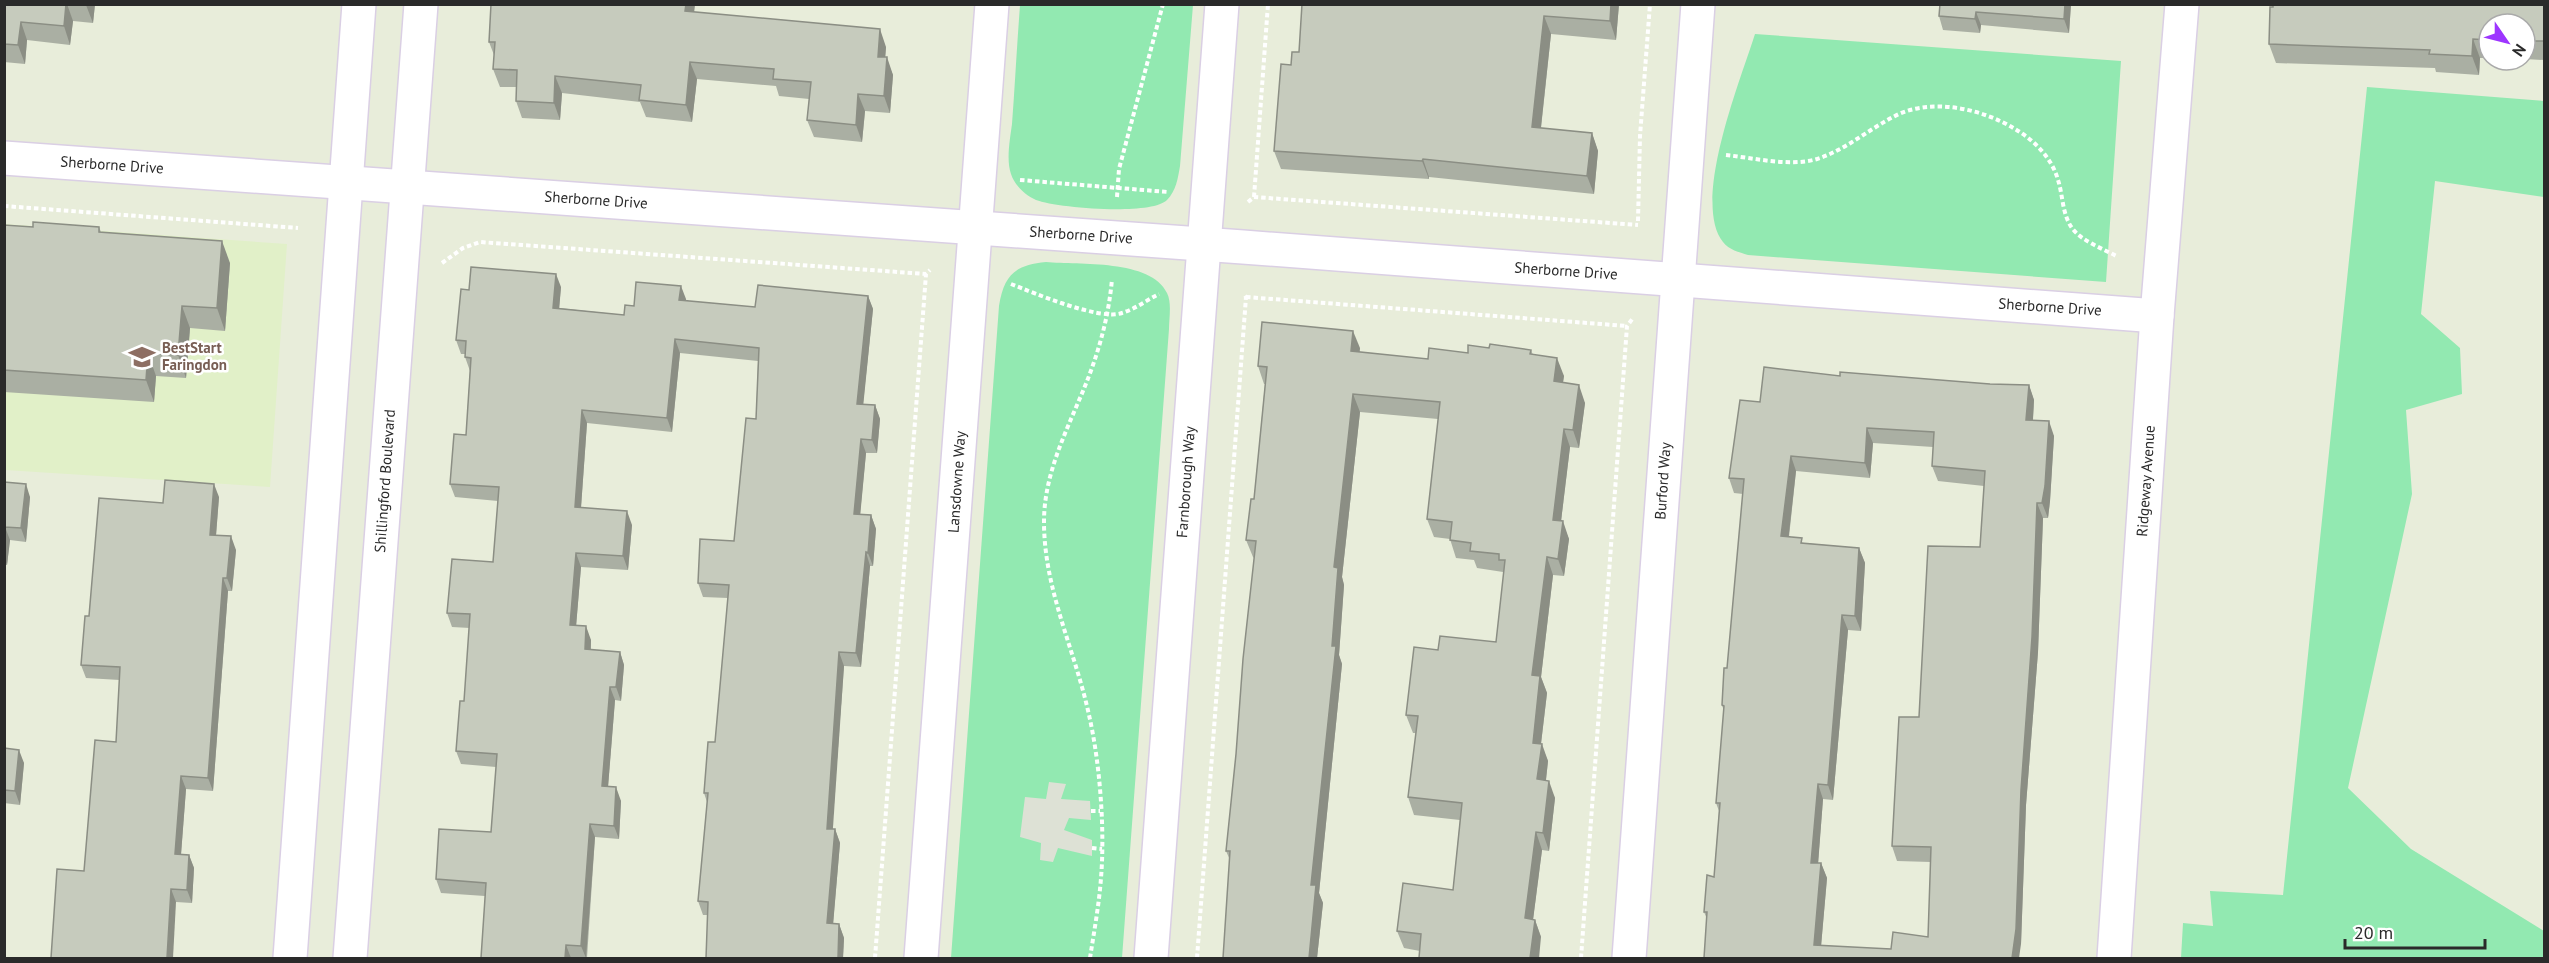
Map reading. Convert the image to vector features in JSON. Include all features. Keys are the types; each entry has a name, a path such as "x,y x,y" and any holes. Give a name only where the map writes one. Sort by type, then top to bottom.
{"street":[{"path":"290,958 359,4"},
{"name":"Shillingford Boulevard","path":"350,958 421,4"},
{"name":"Lansdowne Way","path":"921,958 992,4"},
{"name":"Farnborough Way","path":"1151,958 1222,4"},
{"name":"Burford Way","path":"1629,958 1698,4"},
{"name":"Ridgeway Avenue","path":"2114,958 2157,316 2182,4"},
{"name":"Sherborne Drive","path":"4,158 1204,244 2157,316"}],"path":[{"path":"1090,958 1099,900 1102,849 1094,740 1048,572 1044,520 1050,474 1089,376 1108,316 1119,169 1162,4"},
{"path":"1268,4 1254,197 1638,225"},
{"path":"1638,231 1640,147 1650,4"},
{"path":"1640,147 1806,161 1833,152 1895,116 1915,108 1952,107 1997,120 2016,129 2043,152 2058,179 2066,216 2072,229 2118,257"},
{"path":"979,178 1172,193"},
{"path":"4,206 298,228"},
{"path":"401,264 439,265 463,248 480,242 926,274 875,958"},
{"path":"1080,308 1108,316 1121,314 1166,290"},
{"path":"1197,958 1246,297 1627,326 1581,958"},
{"path":"1091,811 1100,811"},
{"path":"1092,848 1102,849"}],"shaded area":[{"name":"BestStart Faringdon","path":"4,224 287,244 270,487 5,470"},
{"path":"1049,782 1066,784 1061,799 1090,801 1091,820 1069,818 1064,830 1092,840 1092,856 1058,848 1053,862 1040,860 1041,843 1020,837 1025,797 1046,799"}],"green space":[{"path":"1020,5 1193,5 1180,166 1175,188 1167,200 1158,205 1143,208 1082,208 1036,200 1024,193 1018,186 1011,174 1009,143"},
{"path":"1755,34 2121,61 2106,282 1748,255 1728,247 1723,242 1715,223 1713,199 1715,170 1730,109"},
{"path":"2367,87 2544,101 2544,197 2435,181 2421,314 2460,348 2462,394 2406,410 2412,494 2348,788 2411,849 2544,931 2544,958 2181,958 2183,923 2213,926 2210,891 2283,895"},
{"path":"1046,262 1113,266 1146,274 1159,282 1167,293 1169,301 1169,329 1122,958 951,958 999,306 1004,286 1013,274 1026,266"}],"building":[{"path":"4,4 66,4 64,26 21,22 18,45 4,44"},
{"path":"491,4 686,4 685,11 880,29 878,57 887,57 884,96 858,94 856,125 807,120 811,82 773,79 774,69 690,62 686,105 639,100 641,85 555,76 554,103 516,101 517,70 493,69 495,42 489,42"},
{"path":"1302,4 1611,4 1610,21 1544,16 1532,127 1592,133 1587,176 1423,159 1422,161 1274,151 1281,64 1291,65 1292,52 1299,52"},
{"path":"1940,4 2065,4 2064,19 1976,12 1975,19 1939,16"},
{"path":"2273,4 2544,4 2544,41 2537,41 2537,12 2477,12 2477,39 2473,39 2472,56 2429,54 2430,50 2269,44 2270,7 2273,7"},
{"path":"33,222 99,227 99,232 222,241 217,308 182,306 178,355 148,353 146,380 4,370 4,225 33,227"},
{"path":"471,267 556,274 553,308 624,315 625,305 634,306 636,282 681,286 679,300 755,307 758,285 868,296 857,404 875,405 872,440 861,439 854,514 871,515 856,653 839,652 827,829 835,829 827,923 839,924 838,958 706,958 708,902 698,901 708,793 704,793 708,742 715,742 729,585 698,583 700,539 734,541 746,418 756,419 759,348 675,339 667,418 582,410 575,507 627,511 623,556 576,553 570,625 586,626 585,649 620,652 616,687 610,687 602,786 616,787 614,826 590,824 581,946 566,945 565,958 481,958 486,883 436,879 439,829 491,832 497,754 456,751 460,701 464,701 470,614 447,613 452,559 493,562 499,487 450,484 454,434 466,435 471,358 465,357 466,341 456,340 461,289 469,290"},
{"path":"1262,322 1353,331 1351,351 1428,359 1429,348 1468,353 1468,345 1489,348 1490,344 1531,350 1530,354 1557,358 1554,381 1579,385 1573,430 1564,429 1553,520 1563,521 1558,559 1547,557 1532,675 1540,676 1533,743 1542,744 1537,779 1549,781 1543,833 1536,832 1525,918 1535,920 1530,958 1419,958 1421,934 1397,931 1403,883 1453,890 1462,803 1408,797 1418,716 1406,715 1414,647 1438,650 1440,636 1496,642 1505,560 1499,560 1499,554 1470,551 1471,543 1450,540 1452,522 1427,519 1440,402 1353,394 1334,567 1338,568 1332,646 1336,646 1311,885 1316,885 1309,958 1223,958 1230,851 1226,851 1256,541 1246,540 1251,499 1254,499 1267,367 1258,366"},
{"path":"1764,367 1840,376 1840,372 2029,385 2026,420 2049,421 2045,486 2042,503 2037,503 2032,637 2021,790 2016,929 2012,958 1704,958 1707,875 1714,877 1720,803 1716,803 1724,706 1722,705 1724,668 1727,668 1744,479 1729,478 1740,400 1760,402","holes":["1867,428 1934,432 1932,466 1985,471 1980,547 1928,546 1919,717 1899,717 1892,846 1931,847 1928,937 1893,932 1891,949 1814,945 1821,863 1811,863 1818,784 1828,785 1842,615 1855,616 1859,548 1801,543 1802,538 1781,536 1791,456 1865,463"]},
{"path":"165,480 214,484 210,535 231,536 227,578 223,578 208,778 181,776 175,854 189,855 187,890 171,889 167,958 51,958 57,869 84,871 95,740 116,742 120,667 81,665 85,616 89,616 99,498 163,503"},
{"path":"4,482 26,484 21,528 5,527 4,531"},
{"path":"4,748 19,750 15,791 4,790"}],"place":[{"name":"BestStart Faringdon","path":"142,357"}]}
